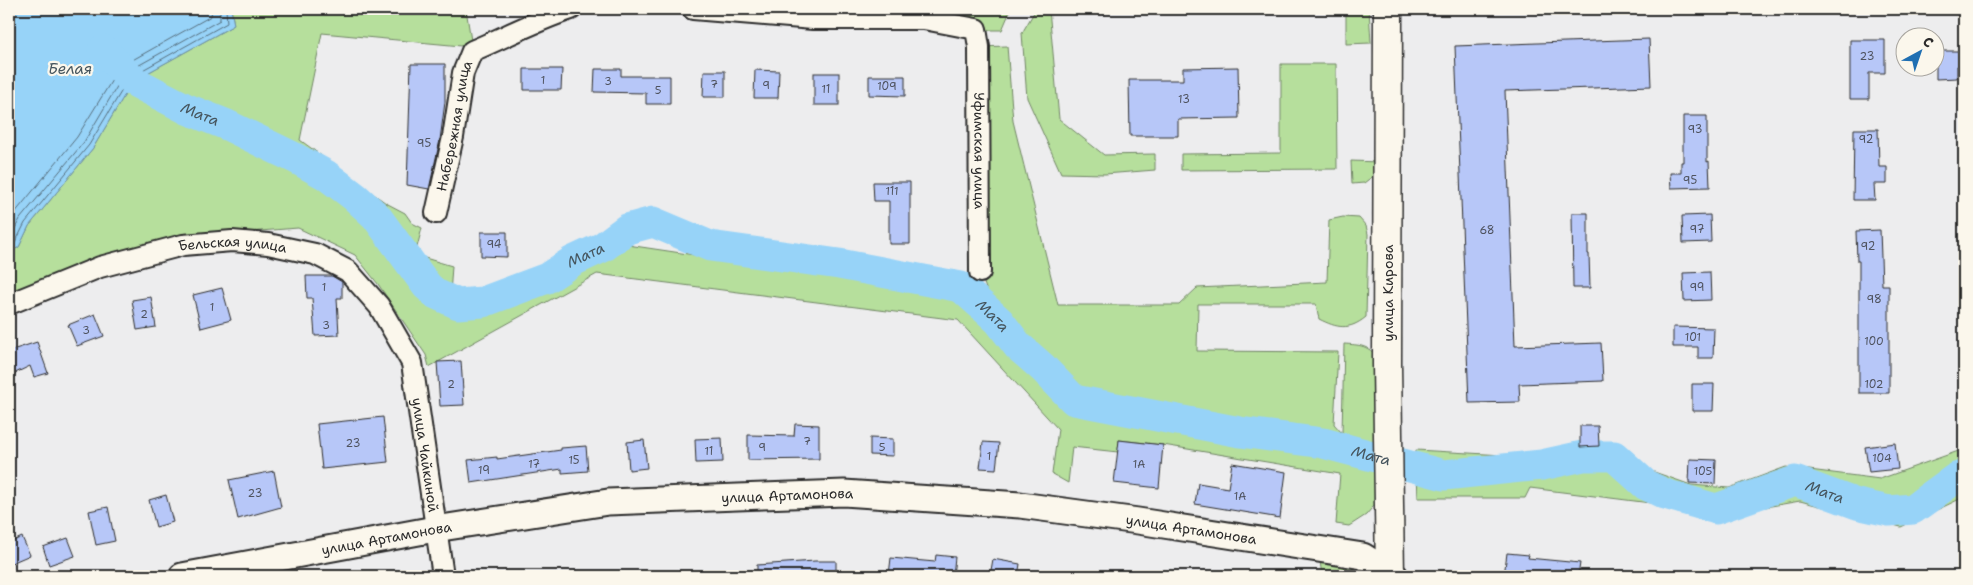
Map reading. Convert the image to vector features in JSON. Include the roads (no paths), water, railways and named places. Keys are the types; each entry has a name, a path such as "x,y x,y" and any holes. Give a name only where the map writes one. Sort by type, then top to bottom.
{"main road":[{"name":"улица Кирова","path":"1388,9 1388,426 1391,576"}],"street":[{"name":"Набережная улица","path":"436,213 453,137 463,73 472,51 546,17 572,9"},
{"path":"693,9 813,19 929,14"},
{"name":"Уфимская улица","path":"929,14 976,29 979,47 980,272"},
{"name":"Бельская улица","path":"9,304 100,267 183,245 232,241 268,244 316,254 348,271 379,306 412,363"},
{"name":"улица Чайкиной","path":"412,363 442,576"},
{"name":"улица Артамонова","path":"182,576 435,529 608,502 844,493 1020,505 1147,523 1363,556 1391,576"}],"water":[{"name":"Белая","path":"14,9 231,9 234,25 133,81 93,148 29,226 19,247 9,253 9,19"}],"waterway":[{"name":"Мата","path":"103,50 133,81 187,109 227,125 295,158 326,175 376,216 427,286 436,294 458,304 483,302 547,278 573,261 603,247 627,229 653,222 710,246 839,264 961,287 999,321 1018,346 1043,368 1074,400 1240,432 1323,443 1444,475 1542,465 1583,456 1614,456 1646,485 1665,494 1716,509 1795,481 1857,504 1889,511 1913,509 1956,478 1964,475"}]}
